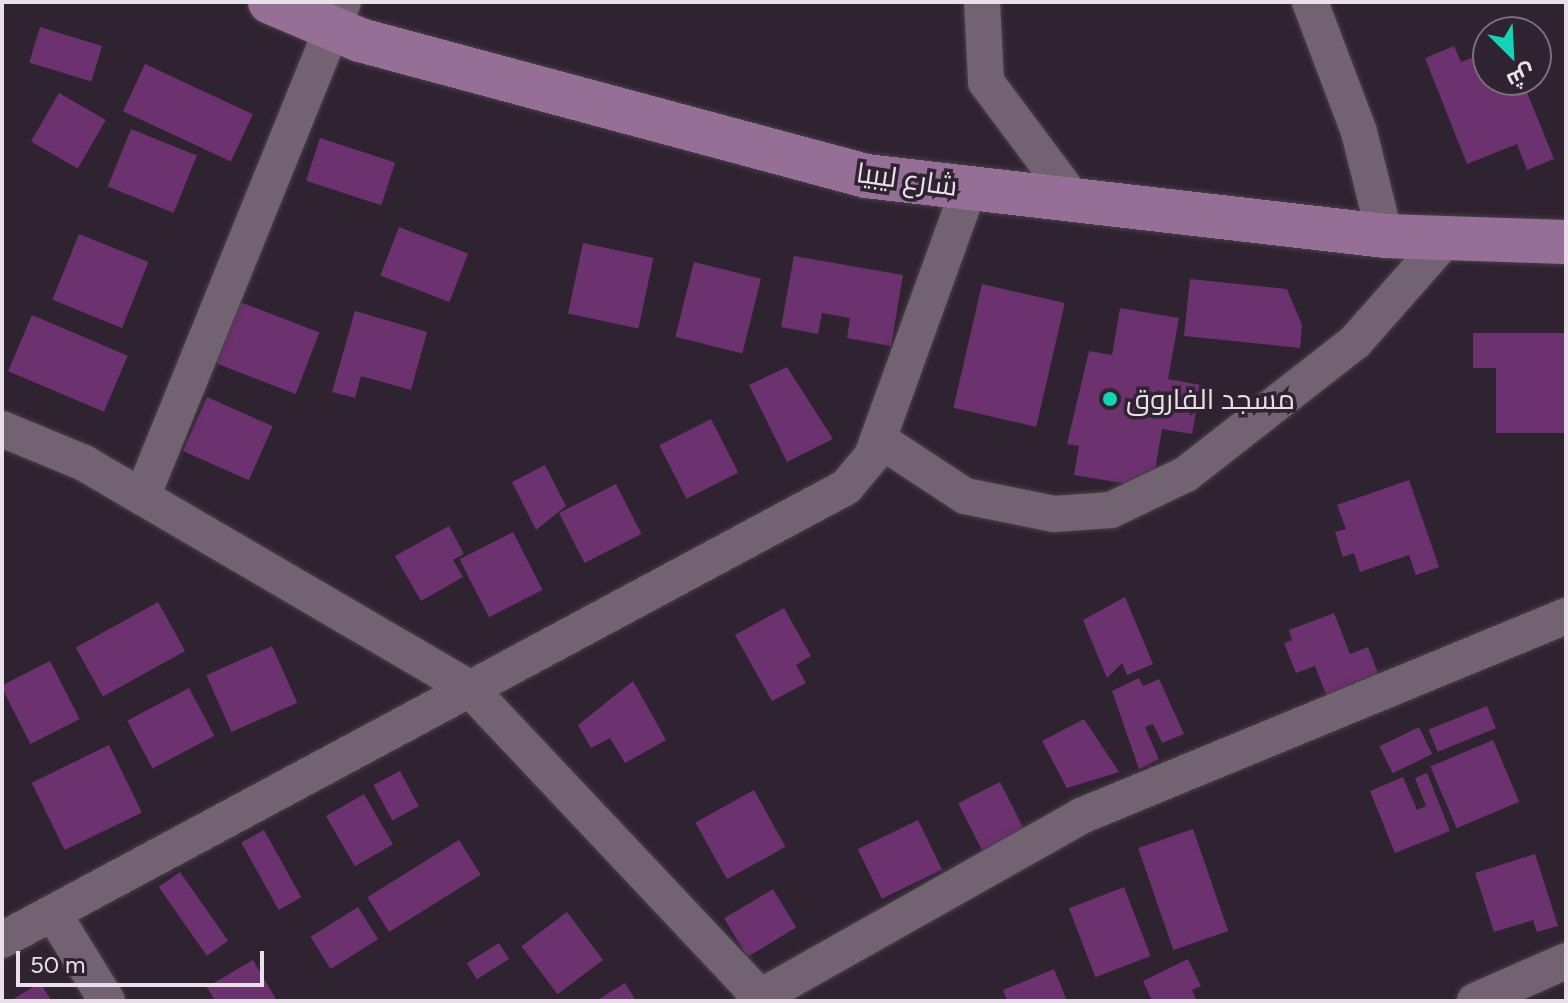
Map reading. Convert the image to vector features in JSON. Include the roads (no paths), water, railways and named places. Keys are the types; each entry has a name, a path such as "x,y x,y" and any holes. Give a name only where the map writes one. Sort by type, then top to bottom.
{"main road":[{"name":"شارع ليبيا","path":"270,2 336,15 866,176 1385,236 1444,241 1566,242"}],"street":[{"path":"982,2 986,82 1074,200"},
{"path":"1310,2 1359,132 1385,236"},
{"path":"142,497 336,15"},
{"path":"2,940 846,487 865,468 878,439 969,188"},
{"path":"878,439 965,496 1054,514 1111,510 1186,474 1321,370 1444,241"},
{"path":"2,429 142,497 469,688 758,1000 1081,816 1566,616"},
{"path":"53,913 107,1001"},
{"path":"1475,1001 1566,961"}],"place":[{"name":"مسجد الفاروق","path":"1110,399"}]}
